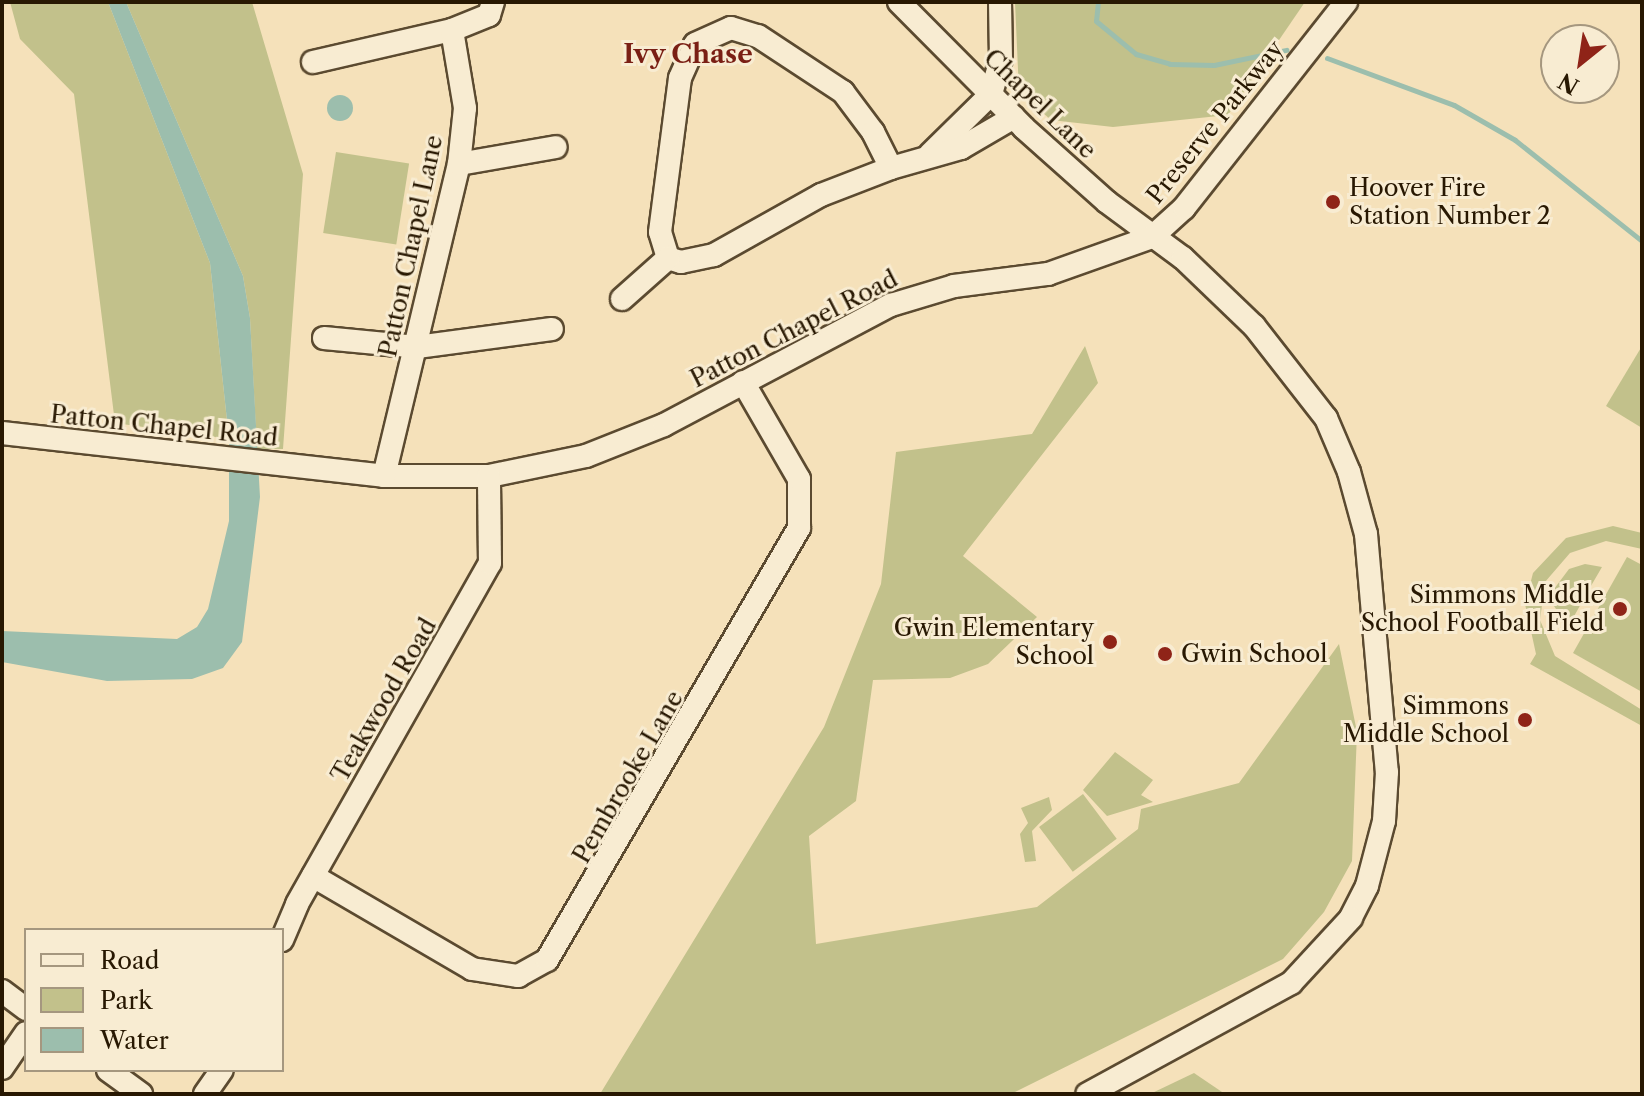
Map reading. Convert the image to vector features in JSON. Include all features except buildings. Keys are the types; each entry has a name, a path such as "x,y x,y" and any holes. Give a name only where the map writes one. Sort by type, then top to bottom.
{"street":[{"path":"313,62 452,30 489,15 493,2"},
{"name":"Chapel Lane","path":"899,2 1014,117 1152,237"},
{"path":"930,154 991,94 1001,59 1000,2"},
{"name":"Preserve Parkway","path":"1152,237 1184,208 1346,2"},
{"path":"668,258 660,232 680,78 695,44 719,31 731,28 758,36 843,92 873,132 891,168"},
{"name":"Patton Chapel Lane","path":"384,476 459,164 465,108 452,30"},
{"path":"622,299 668,258 696,261 714,255 821,195 930,154 961,148 1014,117"},
{"path":"459,164 556,147"},
{"path":"1087,1094 1291,983 1351,918 1367,886 1384,821 1387,772 1366,534 1349,472 1326,418 1254,326 1152,237"},
{"name":"Patton Chapel Road","path":"2,433 384,476 489,476 551,465 616,446 816,342 923,294 1048,274 1152,237"},
{"path":"324,338 417,347 552,329"},
{"name":"Pembrooke Lane","path":"313,876 472,969 518,976 547,960 799,528 799,479 743,382"},
{"name":"Teakwood Road","path":"284,936 313,876 490,563 489,476"},
{"path":"2,991 24,1008"},
{"path":"2,1068 24,1036"},
{"path":"111,1072 141,1094"},
{"path":"205,1094 221,1072"}],"green space":[{"path":"10,2 108,2 210,263 229,439 115,423 74,94 20,39"},
{"path":"126,2 252,2 303,174 283,449 257,449 250,318 243,276"},
{"path":"1015,2 1305,2 1228,115 1113,127 1051,120 1019,92"},
{"path":"336,152 409,164 396,245 323,233"},
{"path":"1085,346 1098,383 963,556 1037,617 988,664 950,678 873,680 856,801 809,836 816,944 1037,907 1138,829 1141,809 1239,783 1339,644 1357,732 1352,861 1324,912 1283,959 1011,1094 600,1094 824,727 881,584 896,452 1032,434"},
{"path":"1642,346 1642,428 1606,406"},
{"path":"1613,526 1642,533 1642,549 1606,541 1570,553 1545,582 1540,620 1555,656 1642,710 1642,726 1530,664 1536,654 1525,604 1533,573 1566,538"},
{"name":"Simmons Middle School Football Field","path":"1627,557 1642,565 1642,692 1573,653"},
{"path":"1585,564 1602,567 1588,591 1595,596 1589,605 1582,602 1568,627 1554,606 1554,589 1569,569"},
{"path":"1115,752 1153,780 1141,795 1153,802 1107,816 1083,790"},
{"path":"1083,794 1117,839 1073,872 1039,827"},
{"path":"1049,797 1052,810 1032,831 1036,861 1025,862 1020,834 1028,823 1021,808"},
{"path":"1194,1073 1225,1094 1150,1094"}],"water":[{"path":"108,2 126,2 243,276 250,318 260,497 242,642 223,668 192,679 107,681 2,662 2,631 177,639 197,627 208,609 229,521 229,439 210,263"},
{"path":"340,95 349,99 353,108 349,117 340,121 331,117 327,108 331,99"}],"waterway":[{"path":"1098,2 1096,21 1136,54 1170,64 1214,65 1286,50"},
{"path":"1327,58 1454,105 1515,140 1642,241"}],"place":[{"name":"Hoover Fire Station Number 2","path":"1333,202"},
{"name":"Simmons Middle School Football Field","path":"1620,609"},
{"name":"Gwin Elementary School","path":"1110,642"},
{"name":"Gwin School","path":"1165,654"},
{"name":"Simmons Middle School","path":"1525,720"}],"district":[{"name":"Ivy Chase","path":"688,55"}]}
